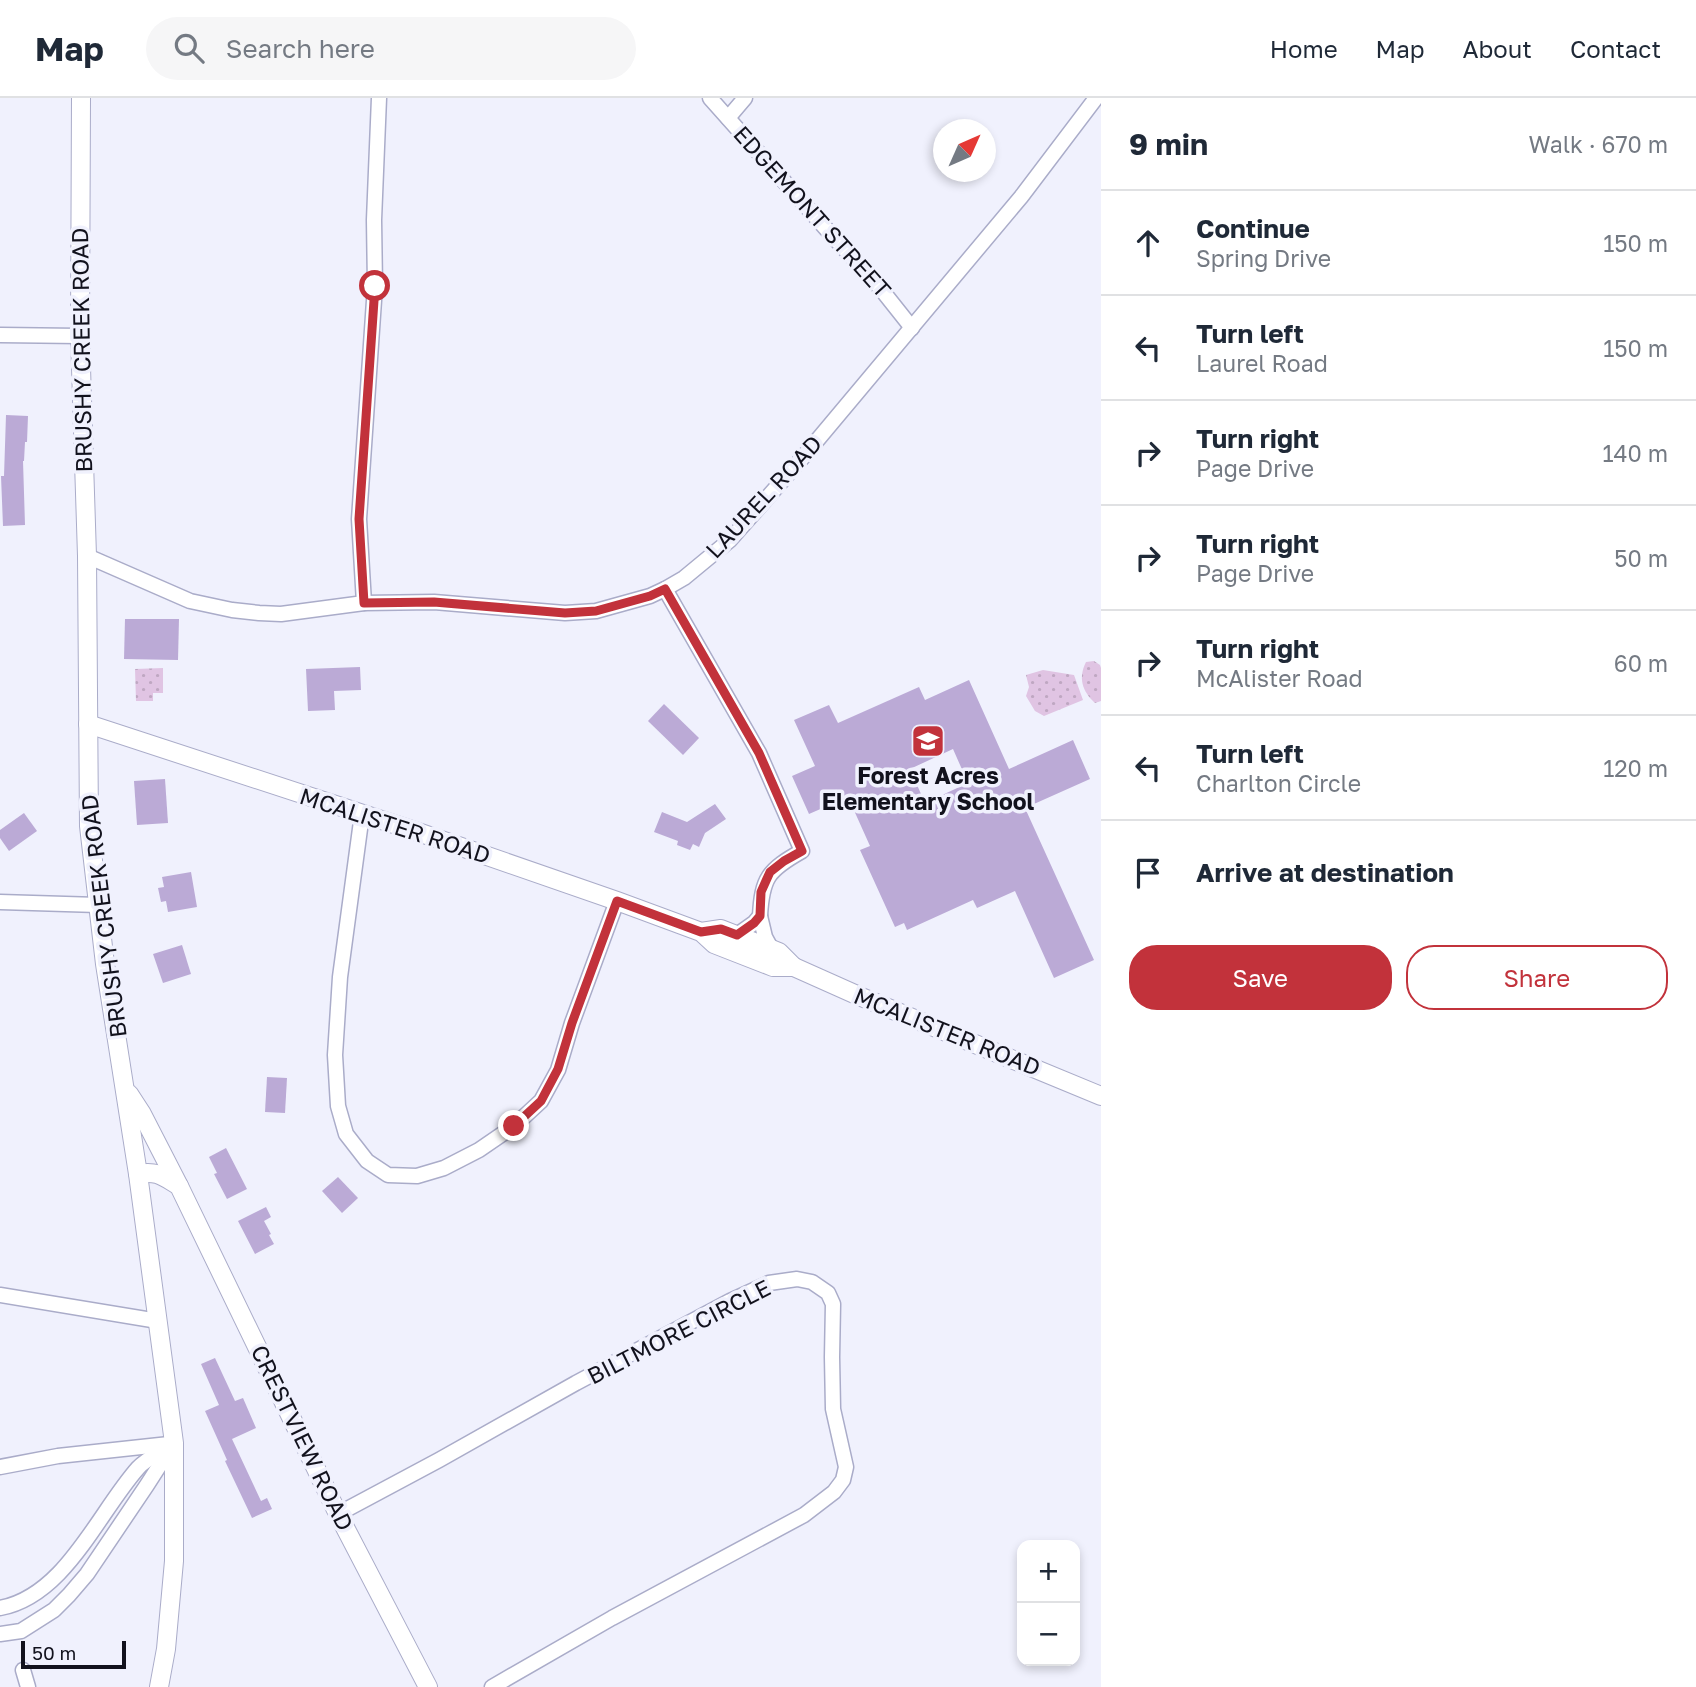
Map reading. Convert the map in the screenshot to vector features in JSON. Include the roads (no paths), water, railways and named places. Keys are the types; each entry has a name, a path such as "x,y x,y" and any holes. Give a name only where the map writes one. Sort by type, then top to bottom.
{"street":[{"name":"BRUSHY CREEK ROAD","path":"81,98 80,336 89,826 105,964 126,1089 174,1443 174,1561 166,1649 159,1687"},
{"path":"364,603 359,519 375,286 374,220 379,98"},
{"name":"EDGEMONT STREET","path":"710,98 881,289 912,328"},
{"path":"728,118 745,98"},
{"name":"LAUREL ROAD","path":"86,556 190,601 232,610 281,614 364,603 434,602 565,613 596,611 665,589 684,578 730,540 804,456 1021,197 1096,98"},
{"path":"0,335 80,336"},
{"path":"665,589 759,753 802,851 770,872 761,892 760,916 771,948"},
{"name":"MCALISTER ROAD","path":"88,724 617,901 701,932 713,944 774,967 794,967"},
{"path":"362,814 341,977 335,1055 338,1106 346,1133 368,1161 388,1175 417,1176 443,1168 480,1150 514,1126 541,1101 558,1069 617,901"},
{"path":"0,902 98,905"},
{"path":"737,935 760,916"},
{"name":"MCALISTER ROAD","path":"701,932 721,929 771,948 794,967 1101,1096"},
{"name":"CRESTVIEW ROAD","path":"126,1089 179,1186 424,1686"},
{"path":"138,1174 158,1174 179,1186"},
{"name":"BILTMORE CIRCLE","path":"338,1514 647,1345 769,1283 797,1279 812,1282 828,1293 832,1304 834,1409 846,1467 843,1480 834,1492 804,1515 623,1612 492,1687"},
{"path":"0,1295 158,1321"},
{"path":"0,1467 58,1456 174,1443"},
{"path":"0,1608 13,1606 41,1589 60,1572 141,1465 174,1443"},
{"path":"0,1634 21,1631 54,1611 69,1595 87,1574 174,1443"},
{"path":"23,1670 28,1687"}],"place":[{"name":"Forest Acres Elementary School","path":"928,741"}]}
